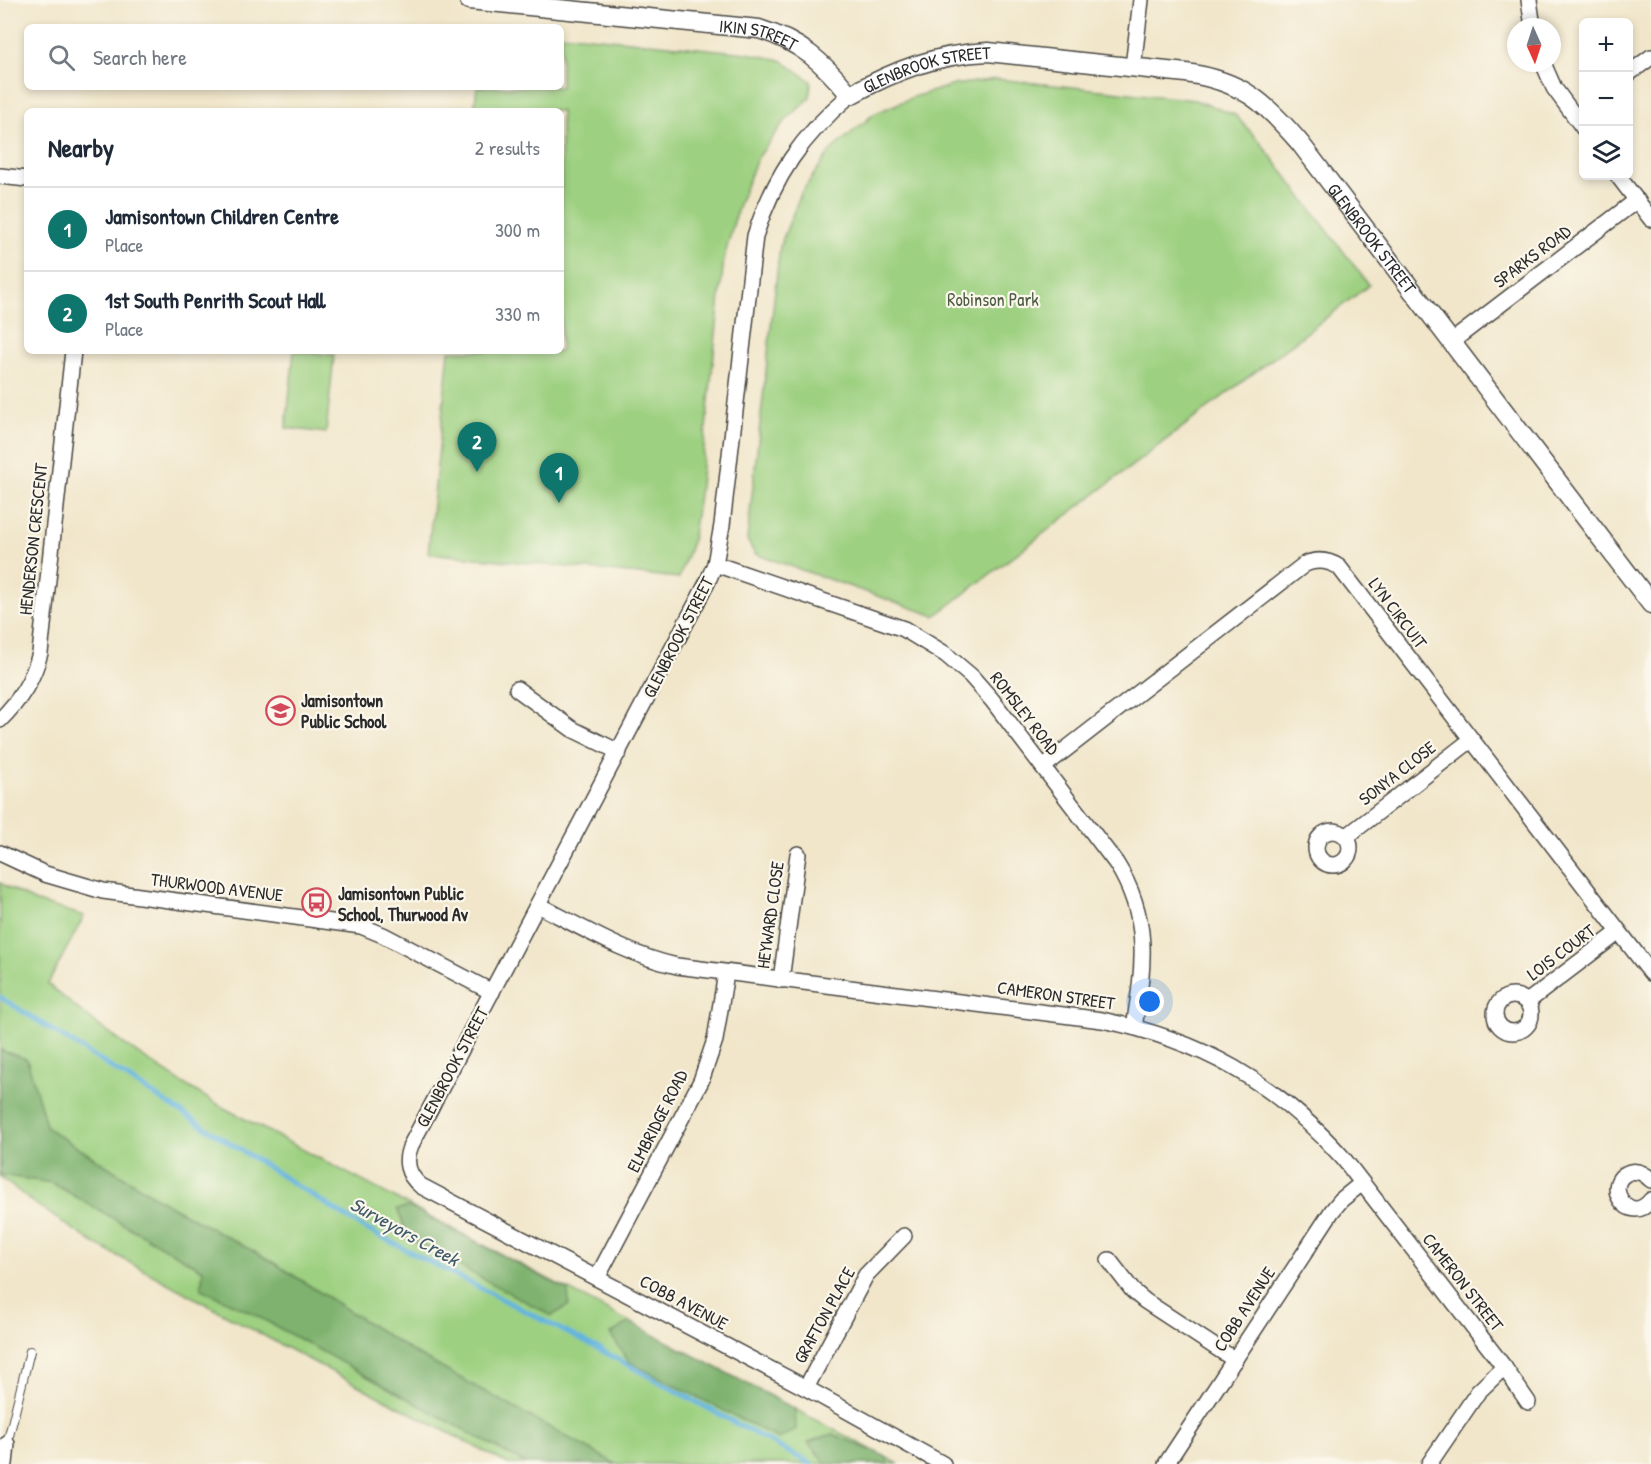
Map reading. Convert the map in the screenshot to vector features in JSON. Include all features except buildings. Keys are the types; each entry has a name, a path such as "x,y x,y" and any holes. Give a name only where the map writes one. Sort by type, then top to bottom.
{"street":[{"name":"IKIN STREET","path":"469,0 512,2 759,30 790,41 816,57 850,95"},
{"path":"1133,67 1141,0"},
{"path":"1529,0 1532,18"},
{"name":"GLENBROOK STREET","path":"409,1173 407,1161 411,1145 695,608 715,564 722,525 755,236 767,202 793,155 820,122 850,95 902,69 957,54 1005,53 1186,73 1219,80 1246,92 1269,109 1300,143 1651,604"},
{"path":"1632,72 1651,57"},
{"path":"1547,72 1554,88 1578,111 1583,126"},
{"path":"0,176 24,179"},
{"path":"1621,180 1651,219"},
{"name":"SPARKS ROAD","path":"1451,342 1637,200"},
{"name":"HENDERSON CRESCENT","path":"0,720 29,684 40,653 73,354"},
{"name":"LYN CIRCUIT","path":"1042,767 1305,564 1326,561 1339,567 1651,973"},
{"name":"ROMSLEY ROAD","path":"715,564 887,622 919,636 945,654 982,688 1116,863 1133,897 1140,923 1143,952 1142,979 1134,1027"},
{"path":"518,689 561,722 619,752"},
{"name":"SONYA CLOSE","path":"1346,837 1471,740"},
{"name":"THURWOOD AVENUE","path":"0,853 45,874 103,891 360,926 383,935 492,992"},
{"name":"HEYWARD CLOSE","path":"781,980 798,854"},
{"name":"CAMERON STREET","path":"538,905 619,947 646,958 677,966 1102,1020 1172,1038 1197,1048 1256,1081 1312,1125 1343,1158 1504,1367 1528,1402"},
{"name":"LOIS COURT","path":"1527,1002 1618,932"},
{"name":"ELMBRIDGE ROAD","path":"597,1278 700,1081 715,1040 726,973"},
{"path":"1651,1179 1641,1172 1629,1173 1620,1180 1617,1191 1621,1202 1632,1208 1644,1207 1651,1200"},
{"name":"COBB AVENUE","path":"409,1173 421,1186 806,1388 943,1464"},
{"name":"COBB AVENUE","path":"1166,1464 1332,1211 1341,1200 1362,1183"},
{"name":"GRAFTON PLACE","path":"806,1388 867,1275 903,1236"},
{"path":"1109,1260 1128,1285 1145,1301 1235,1360"},
{"path":"1430,1464 1478,1392 1504,1367"},
{"path":"3,1443 5,1464"}],"lane":[{"path":"3,1443 30,1351"}],"green space":[{"path":"564,34 747,53 781,60 811,81 810,98 783,123 757,159 739,204 724,258 699,495 692,542 679,578 428,553 449,354 564,354 564,108 474,108 477,90 564,90"},
{"name":"Robinson Park","path":"996,79 1195,100 1235,115 1260,142 1369,285 935,616 755,554 747,540 780,246 801,193 830,151 874,114 913,97 954,85"},
{"path":"294,354 334,355 326,433 286,428"},
{"path":"0,883 34,901 84,916 48,984 90,1019 179,1081 226,1109 899,1464 508,1464 283,1346 92,1242 0,1177"},
{"path":"0,1050 27,1059 47,1128 162,1201 271,1261 413,1352 616,1464 526,1464 250,1312 201,1289 203,1270 52,1183 0,1175"},
{"path":"409,1207 568,1290 569,1305 552,1316 409,1239 397,1209"},
{"path":"630,1322 795,1409 796,1429 779,1439 629,1362 610,1334"},
{"path":"832,1434 885,1456 889,1464 826,1464 808,1442"}],"waterway":[{"name":"Surveyors Creek","path":"0,997 362,1227 595,1347 811,1464"}],"place":[{"name":"1st South Penrith Scout Hall","path":"477,472"},
{"name":"Jamisontown Children Centre","path":"559,503"},
{"name":"Jamisontown Public School","path":"280,710"},
{"name":"Jamisontown Public School, Thurwood Av","path":"317,903"}]}
